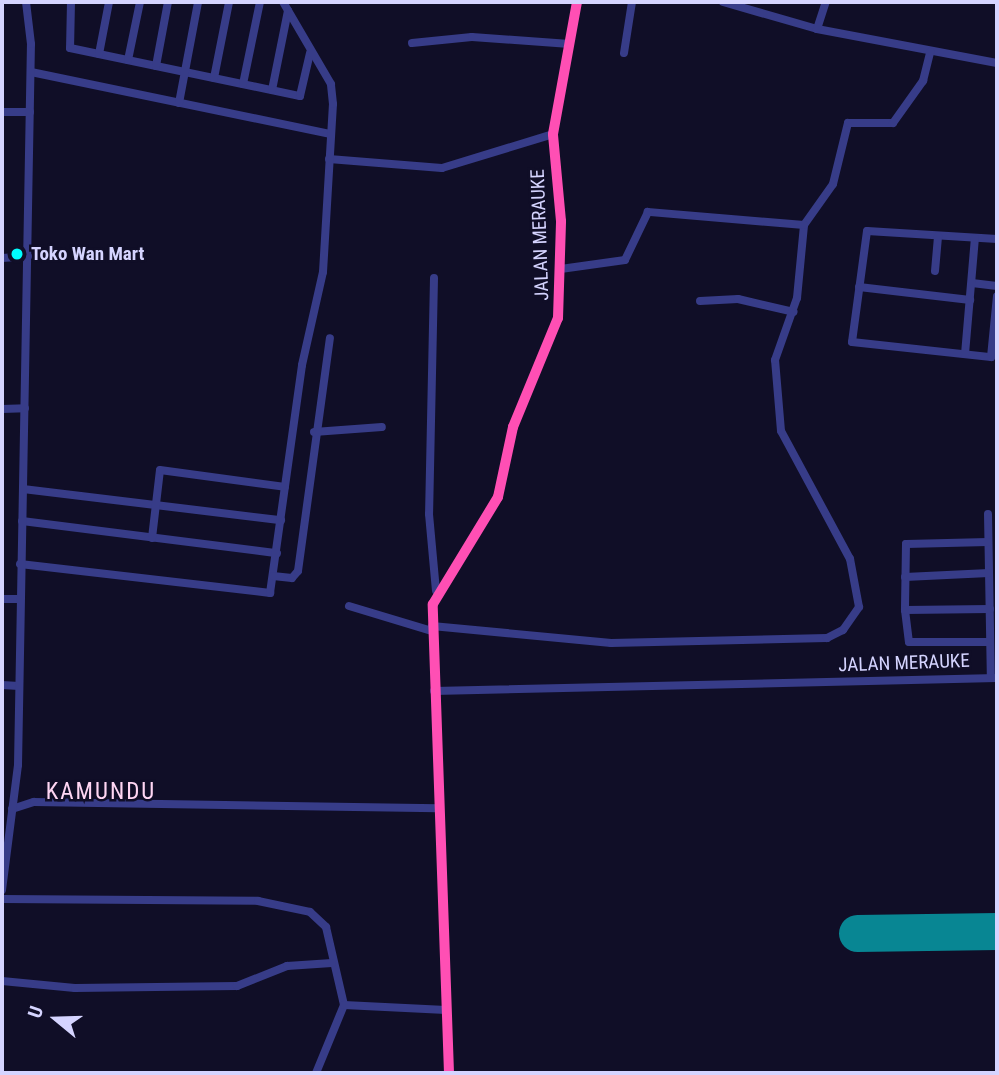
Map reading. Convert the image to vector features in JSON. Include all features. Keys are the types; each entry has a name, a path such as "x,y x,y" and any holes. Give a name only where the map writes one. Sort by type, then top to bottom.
{"highway":[{"name":"JALAN MERAUKE","path":"449,1073 432,629 436,591 501,490 513,427 552,341 561,269 553,134 577,2"}],"street":[{"path":"2,890 12,808 19,686 31,72 26,2"},
{"path":"71,2 70,48 156,66 300,96 310,52"},
{"path":"99,54 109,2"},
{"path":"128,60 140,2"},
{"path":"156,66 168,2"},
{"path":"179,103 198,2"},
{"path":"214,78 229,2"},
{"path":"243,84 260,2"},
{"path":"20,564 266,595 273,576 285,487 323,272 332,89 283,2"},
{"path":"625,52 632,2"},
{"path":"723,2 817,29 997,63"},
{"path":"817,29 826,2"},
{"path":"272,90 288,11"},
{"path":"412,43 472,37 570,44"},
{"path":"349,606 432,629 611,643 827,638 844,630 859,607 856,576 781,431 775,360 793,312 804,225 833,184 848,122 893,123 923,81 930,52"},
{"path":"31,72 330,134"},
{"path":"2,112 30,112"},
{"path":"329,159 442,168 553,134"},
{"path":"561,269 625,260 648,212 804,225"},
{"path":"997,239 868,230 853,344 991,357 996,330 997,296"},
{"path":"935,271 938,236"},
{"path":"965,354 975,238"},
{"path":"2,258 28,256"},
{"path":"434,278 429,514 436,591"},
{"path":"972,283 997,286"},
{"path":"859,287 970,300"},
{"path":"700,301 738,299 793,312"},
{"path":"273,576 298,573 314,432 330,338"},
{"path":"2,409 25,408"},
{"path":"314,432 382,427"},
{"path":"152,538 160,470 285,487"},
{"path":"23,489 281,520"},
{"path":"988,514 991,548 990,609 994,624 990,642 994,678"},
{"path":"22,521 277,553"},
{"path":"990,642 909,642 905,577 906,544 991,548"},
{"path":"905,577 989,573"},
{"path":"2,599 20,599"},
{"path":"905,610 990,609"},
{"name":"JALAN MERAUKE","path":"434,691 994,678"},
{"path":"2,685 19,686"},
{"path":"12,808 34,802 438,808"},
{"path":"2,899 289,904 323,922 344,1005 316,1073"},
{"path":"2,981 75,988 237,986 287,966 332,963"},
{"path":"344,1005 446,1010"}],"runway":[{"path":"857,933 997,931"}],"place":[{"name":"Toko Wan Mart","path":"17,254"}],"district":[{"name":"KAMUNDU","path":"101,792"}]}
